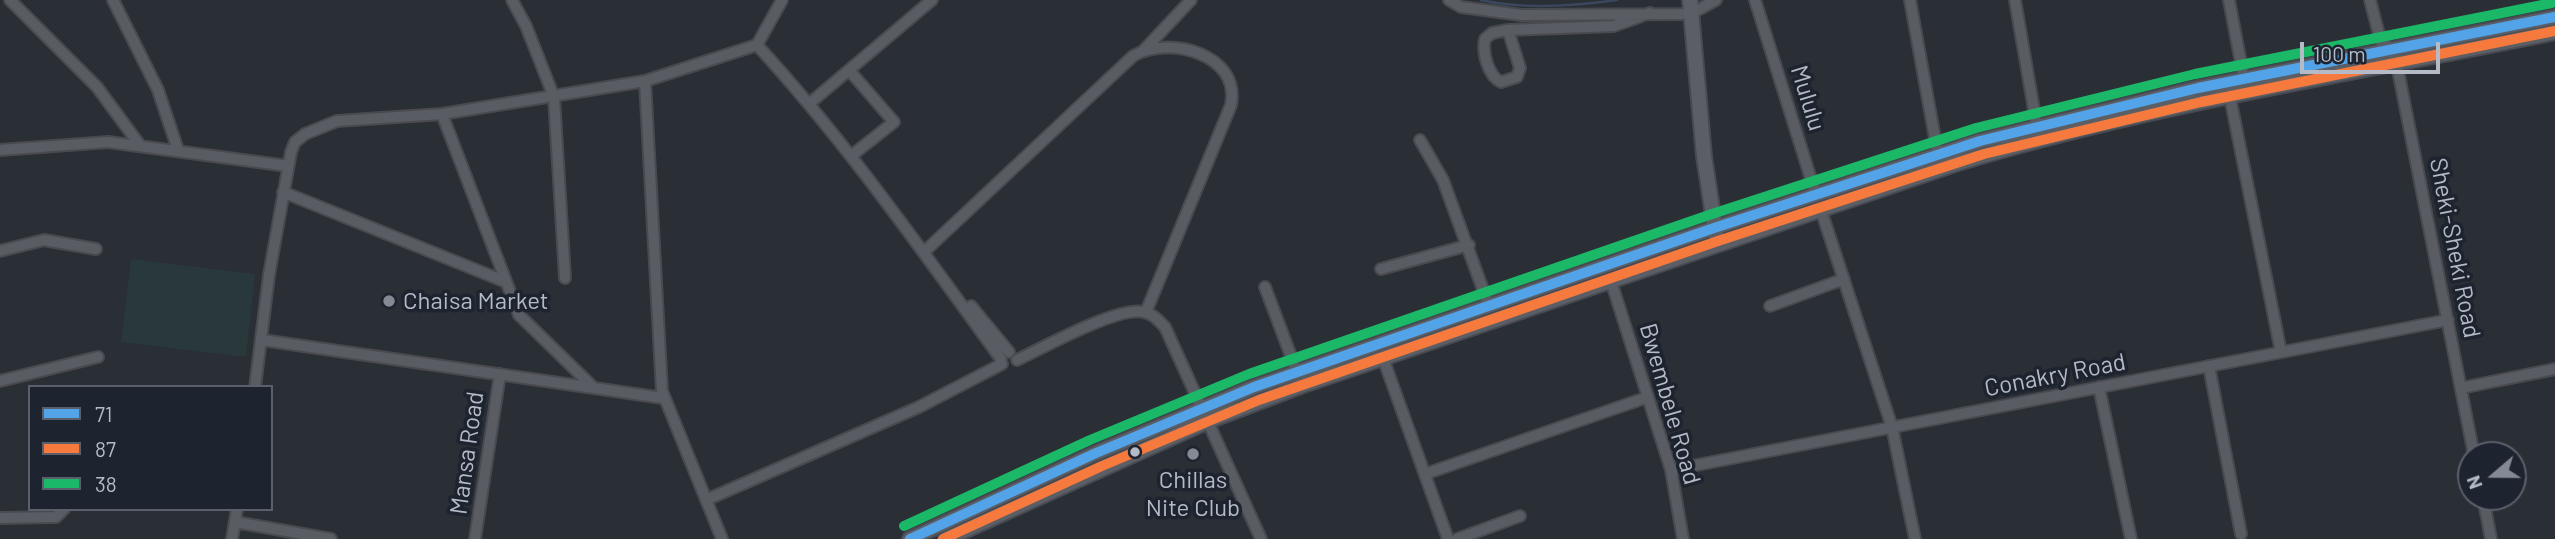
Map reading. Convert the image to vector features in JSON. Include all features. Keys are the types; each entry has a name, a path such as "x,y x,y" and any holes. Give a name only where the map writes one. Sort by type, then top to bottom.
{"main road":[{"path":"1690,7 1714,228 1718,243"},
{"path":"946,539 1297,372 1714,228 1938,155 2037,133 2230,97 2555,17"},
{"path":"910,539 1205,414 1383,358 1611,281 2037,133 2244,79 2555,32"}],"street":[{"path":"10,0 97,87 139,144"},
{"path":"113,0 127,33 153,78 178,150"},
{"path":"512,0 526,26 554,97 565,278"},
{"path":"256,385 283,192 295,142 320,126 337,121 442,114 645,82 757,44 782,0"},
{"path":"810,103 932,0"},
{"path":"1144,50 1191,0"},
{"path":"1449,0 1461,7 1521,15 1652,12 1716,0"},
{"name":"Mululu","path":"1755,0 1816,195"},
{"path":"1910,0 1938,155"},
{"path":"2015,0 2037,133"},
{"path":"2229,0 2244,79"},
{"path":"2370,0 2381,42 2396,57"},
{"path":"1508,30 1520,68 1517,77 1501,82 1492,75 1483,47 1485,39 1492,33 1508,30 1614,26 1652,12"},
{"path":"757,44 810,103 1007,359"},
{"path":"924,252 1133,56 1160,46 1176,48 1218,62 1231,79 1234,92 1146,312"},
{"name":"Sheki-Sheki Road","path":"2396,57 2471,441"},
{"path":"849,70 894,122 851,156"},
{"path":"645,82 663,398 722,539"},
{"path":"2230,97 2281,352"},
{"path":"442,114 506,282 525,322 593,387"},
{"path":"1420,140 1443,180 1469,245 1489,306"},
{"path":"0,150 85,143 139,144 288,166"},
{"path":"283,192 506,282"},
{"path":"1821,210 1892,428 1915,539"},
{"path":"0,251 44,240 96,249"},
{"path":"1381,269 1469,245"},
{"path":"1770,306 1844,279"},
{"name":"Bwembele Road","path":"1611,281 1671,470 1683,537"},
{"path":"1265,287 1297,372"},
{"path":"705,500 919,407 1007,359 1120,313 1146,312 1165,327 1261,539"},
{"name":"Conakry Road","path":"1671,470 2448,320"},
{"path":"261,340 663,398"},
{"path":"0,381 98,357"},
{"path":"1383,358 1448,539"},
{"path":"2209,366 2241,534"},
{"path":"2461,388 2555,369"},
{"name":"Mansa Road","path":"475,539 500,374"},
{"path":"2099,387 2131,539"},
{"path":"1425,474 1648,397"},
{"path":"0,518 56,517 62,511"},
{"path":"232,539 237,511"},
{"path":"2486,511 2491,539"},
{"path":"1457,539 1520,516"},
{"path":"235,522 331,539"},
{"path":"1670,539 1683,537"}],"shaded area":[{"path":"131,259 255,274 246,357 121,342"}],"waterway":[{"path":"1481,0 1549,6 1617,0"}],"transit line":[{"name":"38","path":"904,526 1090,440 1249,374 1709,215 1976,128 2195,74 2552,3"},
{"name":"71","path":"910,539 1096,453 1254,387 1714,228 1980,141 2198,88 2555,17"},
{"name":"87","path":"943,539 1102,466 1259,400 1718,241 1984,154 2201,102 2555,31"}],"place":[{"name":"Chaisa Market","path":"389,301"},
{"name":"Chillas Nite Club","path":"1193,454"}]}
